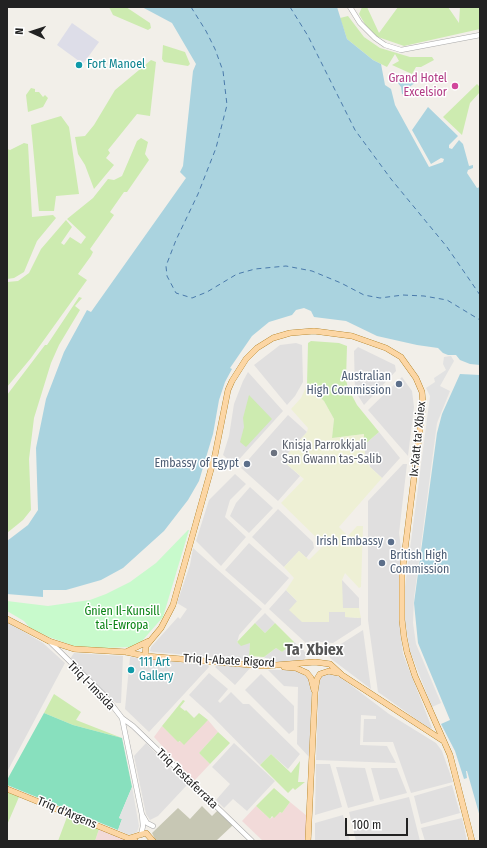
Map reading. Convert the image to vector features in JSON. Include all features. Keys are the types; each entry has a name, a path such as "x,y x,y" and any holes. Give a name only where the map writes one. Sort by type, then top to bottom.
{"main road":[{"name":"Ix-Xatt ta' Xbiex","path":"145,656 146,646 161,628 172,605 215,455 228,390 238,369 246,359 264,343 290,333 314,331 352,336 386,348 401,357 416,378 422,392 423,405 402,574 402,620 407,652 442,740"},
{"name":"Triq l-Abate Rigord","path":"7,619 49,641 74,649 126,652 145,656 264,666 315,662 330,664 342,675 442,740"},
{"name":"Ix-Xatt ta' Xbiex","path":"126,652 149,641"},
{"path":"264,666 296,668 304,671 312,678 315,692"},
{"path":"308,841 315,692 317,679 323,672 334,672 342,675"},
{"path":"431,732 434,732 436,726"},
{"path":"442,740 450,755 472,841"},
{"name":"Triq d'Argens","path":"7,789 135,841"},
{"path":"127,838 140,837 147,834 151,840"}],"street":[{"path":"350,7 360,23 374,38 385,45 401,50 480,35"},
{"name":"Triq l-Imsida","path":"49,641 104,696 122,718 142,814 143,826 140,837"},
{"name":"Triq Testaferrata","path":"122,718 133,726 252,841"},
{"path":"125,734 127,730 133,726"},
{"path":"142,814 147,822 153,826"}],"shaded area":[{"path":"72,23 99,42 83,64 57,45"},
{"path":"296,343 302,345 303,382 295,396 287,405 254,365 280,345"},
{"path":"358,347 395,365 396,371 364,405 355,391 354,351"},
{"path":"451,356 454,361 440,386 450,391 437,423 414,598 413,623 416,644 441,703 432,707 410,651 405,621 405,587 430,396 426,388 435,382 434,378 446,370 443,364 444,357"},
{"path":"248,372 283,411 234,465 223,455 229,436 234,404"},
{"path":"402,377 412,391 414,407 408,456 368,410"},
{"path":"307,385 324,401 334,419 332,438 364,434 365,454 370,467 382,478 339,527 348,536 357,526 363,526 361,587 359,588 345,573 342,580 343,608 359,608 361,618 345,617 345,612 329,612 329,622 302,622 289,610 297,601 286,590 294,578 284,567 299,551 309,560 324,545 281,503 304,479 282,460 307,432 308,428 291,409 301,398"},
{"path":"288,415 307,432 282,460 300,476 278,501 241,468"},
{"path":"379,432 400,458 382,478 370,467 365,454 364,445"},
{"path":"403,464 407,464 399,533 402,556 399,621 403,654 432,728 430,729 378,692 368,620 368,501"},
{"path":"235,474 246,484 230,500 225,517 246,537 221,566 196,541 209,500"},
{"path":"250,487 273,508 249,533 230,516 236,503"},
{"path":"278,509 313,542 314,548 306,558 299,551 284,567 252,537"},
{"path":"249,543 289,578 265,605 225,570"},
{"path":"193,548 262,609 239,635 237,643 250,643 249,660 150,651 151,647 178,617 180,619 187,609 177,603 190,565"},
{"path":"342,580 359,598 359,608 342,608"},
{"path":"286,590 297,601 329,622 329,612 346,612 346,617 361,618 361,625 333,643 310,641 307,644 269,609"},
{"path":"265,613 275,623 265,633 255,623"},
{"path":"7,622 43,643 65,663 7,772"},
{"path":"363,630 371,689 330,658 330,651"},
{"path":"294,642 302,648 307,655 303,661 271,663 264,657 276,648 282,652"},
{"path":"74,653 123,656 121,703 116,703 70,659"},
{"path":"130,657 208,665 209,667 149,732 125,709"},
{"path":"218,664 251,667 235,685 215,667"},
{"path":"268,670 295,670 309,678 312,690 309,757 297,744 298,687 284,686"},
{"path":"209,673 228,689 218,701 220,703 231,692 243,704 249,704 300,754 288,769 271,754 260,765 211,715 189,695"},
{"path":"329,673 340,677 389,714 436,743 442,751 453,782 411,793 393,742 363,742 364,719 376,719 376,716 361,715 360,745 387,746 396,763 316,760 319,678 323,674"},
{"path":"261,674 294,706 294,730 289,734 245,690"},
{"path":"208,720 218,732 199,753 210,764 194,781 154,737 162,726 179,742"},
{"path":"146,743 187,785 158,816 150,820 146,814 134,756"},
{"path":"234,743 275,781 247,811 233,799 224,808 216,800 230,784 212,767"},
{"path":"316,764 330,764 342,807 315,815"},
{"path":"336,767 365,768 374,801 348,808"},
{"path":"371,768 397,768 407,793 380,800"},
{"path":"452,785 460,813 421,824 414,796"},
{"path":"132,787 139,826 137,832 129,835 118,830 122,819 119,818"},
{"path":"409,797 420,841 356,841 349,812"},
{"path":"290,802 307,816 305,841 263,841 242,821 256,806 270,819 280,812 282,813"},
{"path":"202,806 212,816 218,810 233,825 216,841 156,841 152,833 178,808 190,819"},
{"path":"343,815 350,841 315,841 315,823"},
{"path":"462,818 467,841 425,841 421,828"},
{"path":"99,829 129,841 95,841"}],"green space":[{"path":"109,7 126,7 150,23 151,28 148,30 113,15"},
{"path":"362,7 367,7 379,33 398,7 448,7 459,23 460,7 480,7 480,29 404,46 375,36 369,31 359,14"},
{"path":"348,16 364,37 380,48 410,57 432,57 434,60 421,67 416,67 412,74 392,65 399,61 395,54 387,67 373,60 347,39 340,18"},
{"path":"163,45 185,52 190,64 188,66 164,62 162,59"},
{"path":"151,60 156,62 150,116 137,114 108,150 110,153 106,158 114,165 94,189 85,165 78,154 75,137 85,136 94,125 115,90"},
{"path":"477,84 480,87 480,92 470,103 462,135 443,117"},
{"path":"31,88 35,89 35,92 39,92 43,97 45,95 48,98 43,107 28,112 26,95"},
{"path":"61,116 69,127 79,194 56,196 54,211 39,211 31,125"},
{"path":"141,138 148,142 145,154 149,160 127,192 124,192 110,212 114,215 90,249 93,252 78,274 87,280 31,358 7,387 7,282 18,281 29,273 41,249 66,220 72,227 61,243 64,245 70,237 81,244 86,237 67,219 93,198 108,179 114,180 122,176 137,141"},
{"path":"24,143 28,144 32,217 53,215 56,218 37,241 24,272 14,278 7,279 7,149 10,150"},
{"path":"79,297 82,298 75,306 80,310 59,345 51,363 34,418 29,459 31,510 23,520 7,533 7,395 45,345 47,345"},
{"path":"311,341 339,343 347,346 346,380 348,388 357,405 379,432 364,445 364,434 332,438 334,419 324,401 307,385 308,343"},
{"path":"249,395 272,419 246,447 240,442 244,427 243,418"},
{"name":"Ġnien Il-Kunsill tal-Ewropa","path":"188,530 163,617 142,641 130,647 104,648 74,646 30,628 24,621 7,611 7,601 48,606 90,600 106,594 130,582 156,563"},
{"path":"255,623 265,633 275,623 294,642 282,652 276,648 264,657 249,656 250,643 241,646 237,642"},
{"path":"54,694 81,712 76,720 122,738 73,725 44,713"},
{"path":"183,700 185,701 180,707 185,711 186,710 194,718 199,713 208,720 184,745 180,741 178,742 162,726"},
{"path":"44,713 73,725 122,738 132,787 119,818 122,819 118,830 7,785 7,780"},
{"path":"218,732 230,743 210,764 199,753"},
{"path":"271,754 291,773 300,761 298,782 305,782 295,790 293,788 288,793 260,765"},
{"path":"274,788 290,802 282,813 280,812 274,818 272,816 270,819 256,806"},
{"path":"7,792 19,797 7,825"},
{"path":"67,817 99,829 95,841 58,841"}],"water":[{"path":"142,7 337,7 347,39 373,60 381,64 385,85 391,89 395,105 429,167 443,162 444,159 441,158 431,164 412,130 428,107 458,136 449,145 449,148 452,149 459,140 463,144 469,166 473,165 473,168 468,170 467,173 477,188 480,187 480,365 470,364 460,360 456,355 448,355 443,353 438,348 377,336 346,321 314,317 311,311 304,308 296,310 292,315 269,322 252,336 230,368 232,369 225,382 219,400 213,434 199,481 188,500 164,531 123,568 101,580 66,590 43,590 43,597 7,594 7,541 28,525 38,510 36,448 46,399 64,352 87,310 91,312 186,178 180,172 183,166 193,71 196,64 172,23"},
{"path":"399,76 405,76 416,82 408,88 409,94 407,95 402,94 401,87 397,82"},
{"path":"460,374 480,375 480,817 467,771 467,778 464,779 455,751 441,724 450,720 418,643 414,603 437,433 442,414"}],"ferry route":[{"path":"191,7 215,49 223,71 227,105 216,148 198,194 176,240 166,266 167,276 176,293 192,298 207,292 237,274 255,269 286,266 312,271 341,283 364,295 380,298 403,295 424,296 447,300 480,320"},
{"path":"290,7 308,36 355,130 391,179 447,247 480,295"}],"place":[{"name":"Fort Manoel","path":"79,65"},
{"name":"Grand Hotel Excelsior","path":"455,86"},
{"name":"Australian High Commission","path":"399,384"},
{"name":"Knisja Parrokkjali San Ġwann tas-Salib","path":"274,453"},
{"name":"Embassy of Egypt","path":"247,464"},
{"name":"Irish Embassy","path":"391,542"},
{"name":"British High Commission","path":"382,563"},
{"name":"111 Art Gallery","path":"131,670"}],"district":[{"name":"Ta' Xbiex","path":"314,651"}]}
